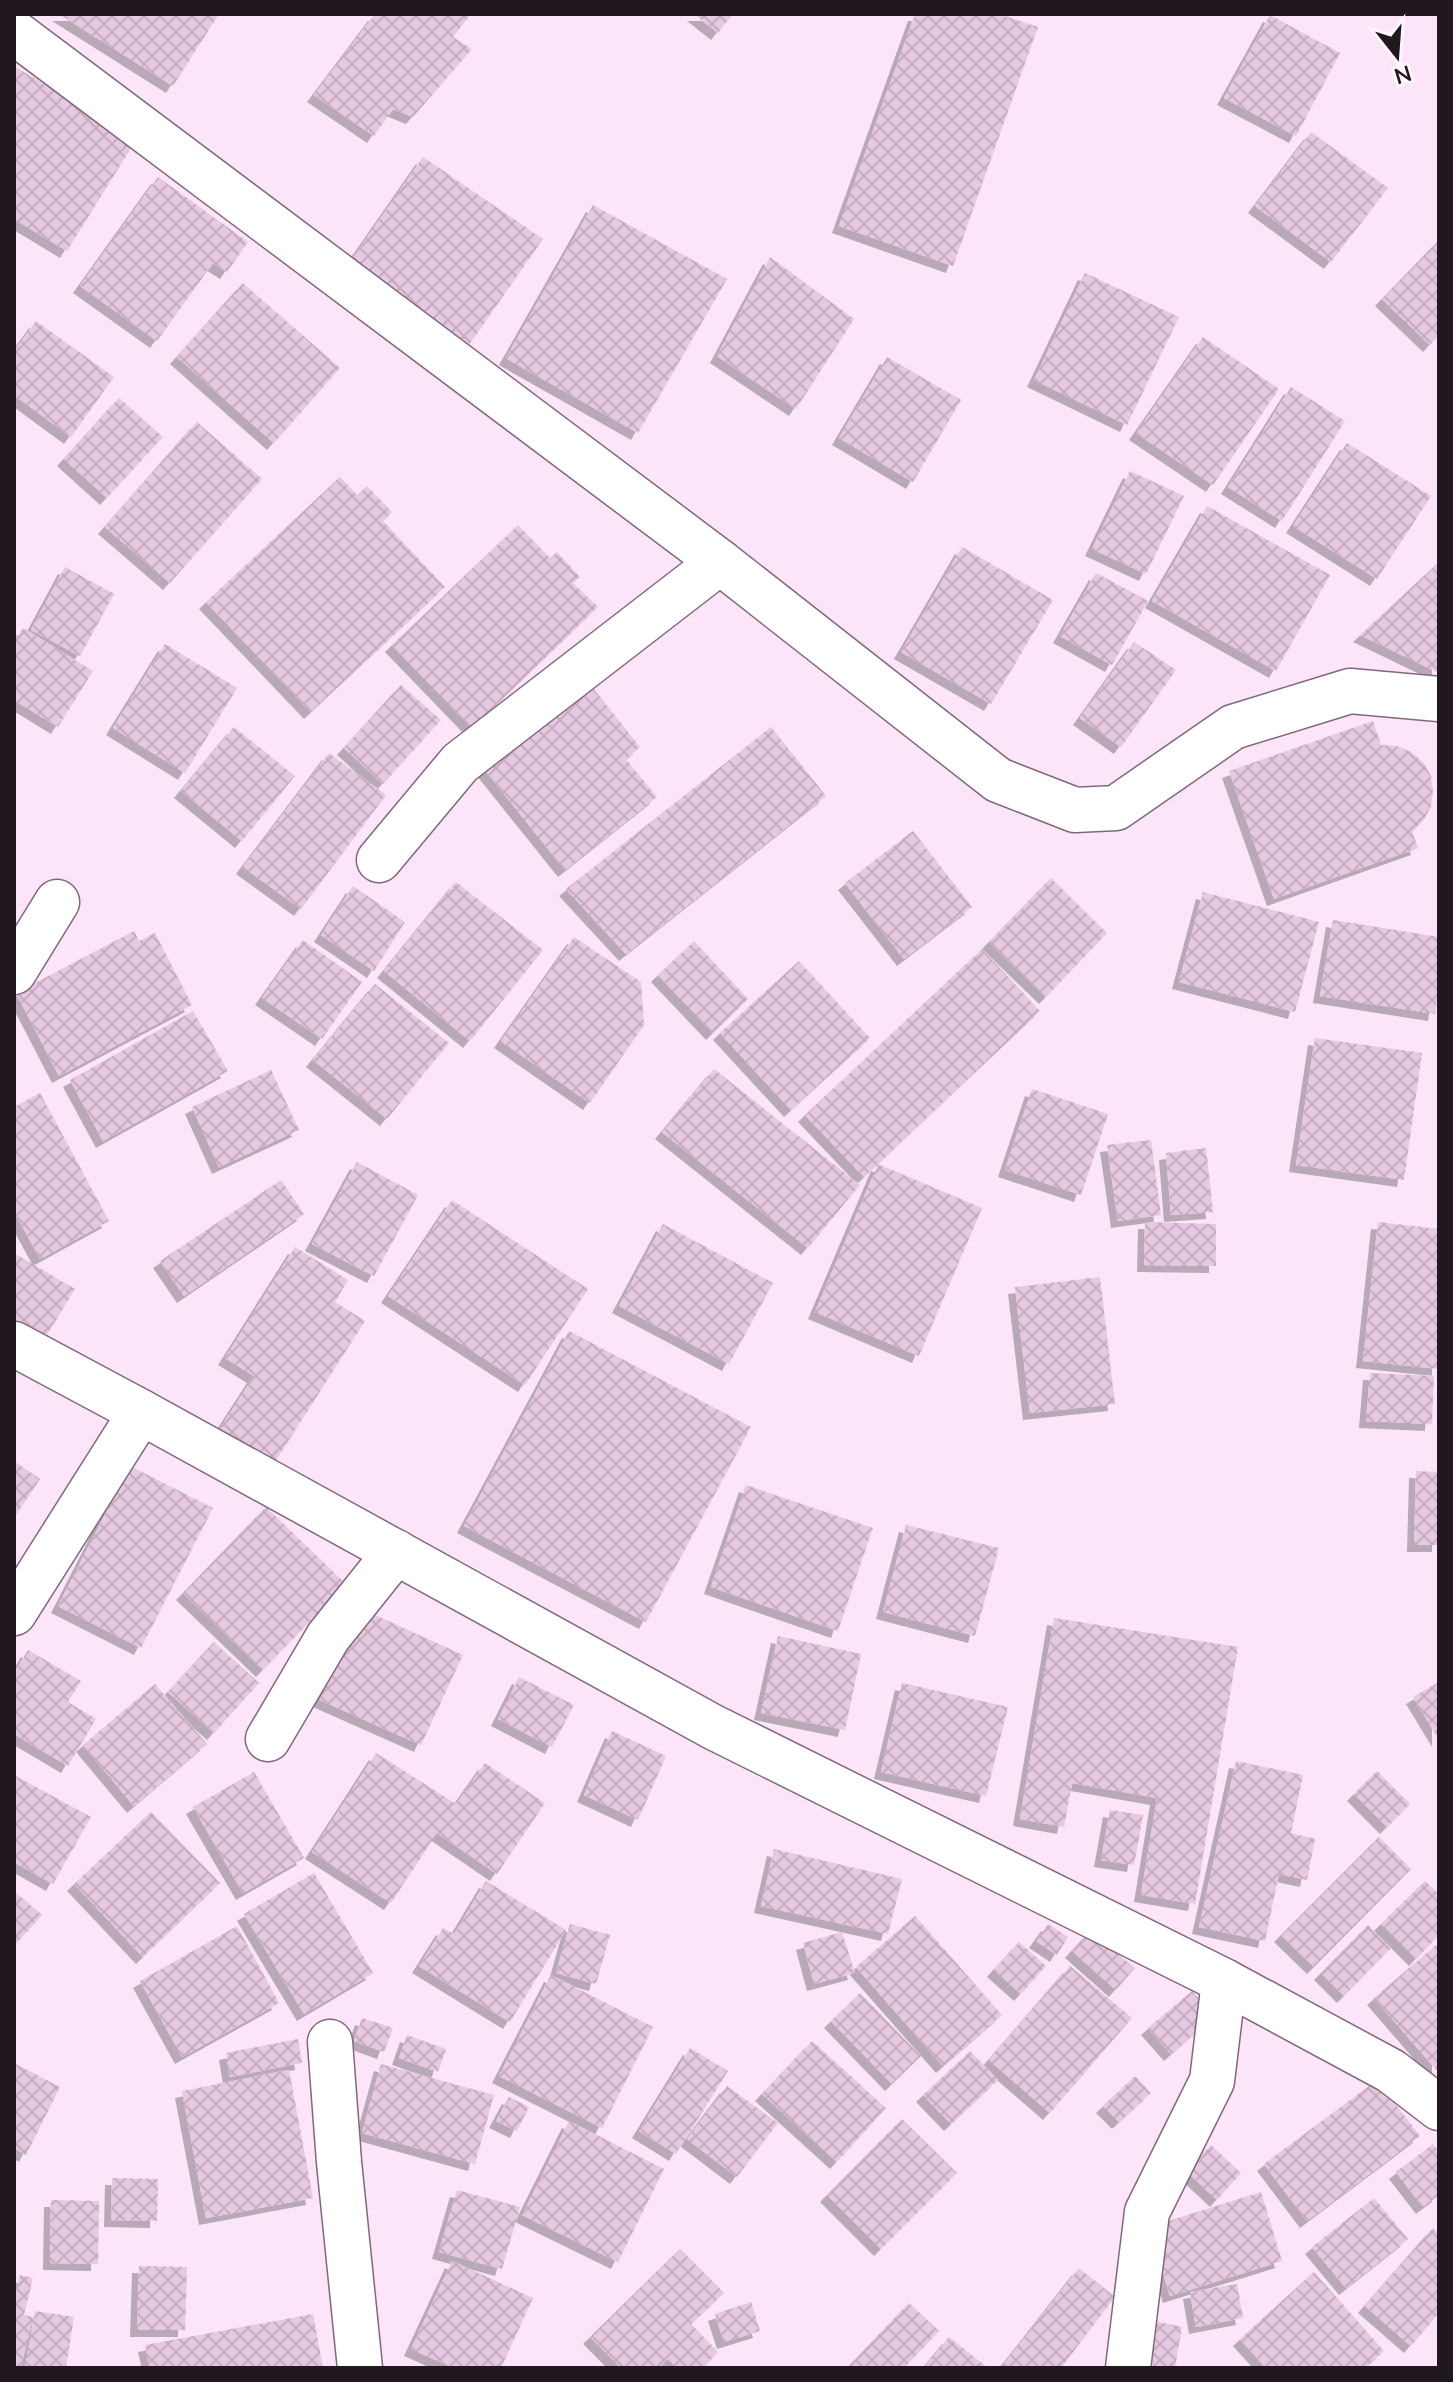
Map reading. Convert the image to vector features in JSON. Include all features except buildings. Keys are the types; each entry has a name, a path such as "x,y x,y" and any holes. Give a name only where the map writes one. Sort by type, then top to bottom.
{"street":[{"path":"14,32 720,562 998,780 1075,810 1116,808 1233,727 1350,691 1439,699"},
{"path":"379,860 460,763 720,562"},
{"path":"14,972 57,902"},
{"path":"14,1344 713,1727 1224,1981 1391,2071 1439,2108"},
{"path":"14,1613 141,1412"},
{"path":"268,1739 328,1637 396,1552"},
{"path":"1128,2368 1147,2212 1212,2081 1224,1981"},
{"path":"330,2042 360,2368"}]}
